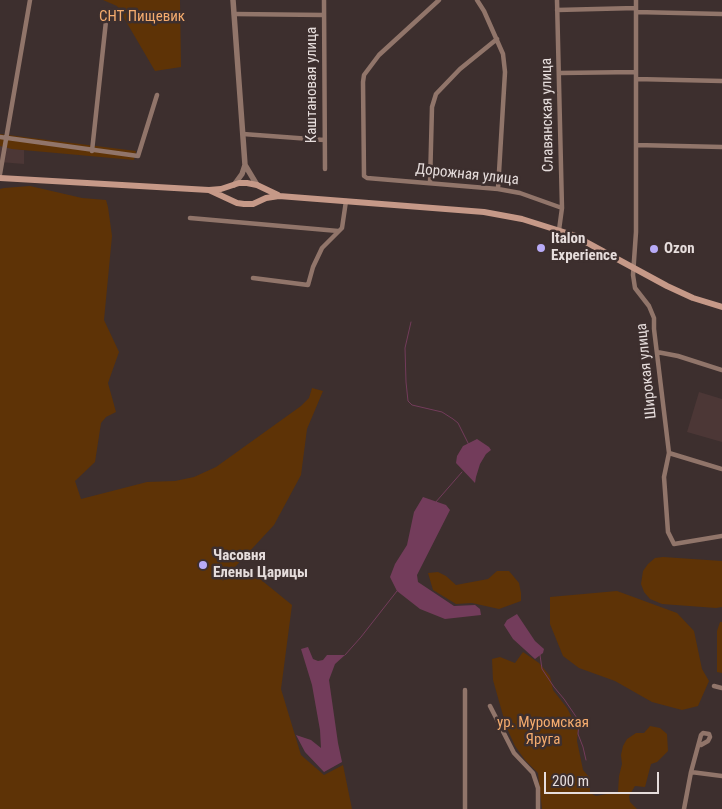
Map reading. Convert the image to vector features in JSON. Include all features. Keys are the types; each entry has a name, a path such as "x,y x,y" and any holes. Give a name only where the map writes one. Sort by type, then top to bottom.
{"main road":[{"path":"0,176 209,190 244,183 257,185 279,196"},
{"path":"232,200 231,194 234,185"},
{"path":"257,185 261,193 257,202"},
{"path":"209,190 244,204 252,204 279,196 484,212 522,219 558,230 590,244 693,298 722,307"}],"street":[{"path":"0,176 30,0"},
{"path":"233,0 245,165 242,174 234,185"},
{"name":"Каштановая улица","path":"324,0 325,169"},
{"name":"Дорожная улица","path":"439,0 379,55 364,75 364,176 367,178 430,184 498,188 520,193 562,208"},
{"path":"478,0 503,54 505,72 498,188"},
{"name":"Славянская улица","path":"557,0 562,208 558,230"},
{"name":"Широкая улица","path":"636,0 636,232 633,268 635,288 653,312 669,453 664,478 667,524 671,540 674,544 722,536"},
{"path":"558,10 636,10 722,14"},
{"path":"234,14 324,15"},
{"path":"92,150 106,21"},
{"path":"430,184 432,107 436,94 460,69 497,39"},
{"path":"560,73 636,72"},
{"path":"636,79 722,81"},
{"path":"0,137 138,156 156,95"},
{"path":"243,134 324,140"},
{"path":"636,145 722,147"},
{"path":"245,165 257,185"},
{"path":"253,278 308,285 313,267 322,248 342,228 346,201"},
{"path":"190,218 338,231"},
{"path":"657,352 678,356 722,370"},
{"path":"669,453 722,469"},
{"path":"714,686 722,688"},
{"path":"465,690 465,809"},
{"path":"490,706 514,753 533,773 538,788 538,809"},
{"path":"684,809 698,745"},
{"path":"691,772 722,776"}],"shaded area":[{"path":"0,146 24,150 24,164 0,162"},
{"path":"699,392 722,399 722,442 687,432"},
{"path":"477,439 491,450 480,464 475,483 456,463 457,456 463,446"},
{"path":"423,497 446,505 450,510 417,575 418,582 454,606 475,605 480,609 481,615 445,619 420,609 397,591 390,577 395,564 407,545 414,512"},
{"path":"517,614 535,641 544,649 543,653 535,659 513,639 504,625 507,620"},
{"path":"308,647 313,659 318,661 323,660 327,655 345,655 335,664 329,680 342,762 324,772 305,752 296,735 311,740 321,748 320,730 312,685 301,649"}],"green space":[{"name":"СНТ Пищевик","path":"103,0 180,0 181,67 155,71 117,6"},
{"path":"0,134 136,151 134,160 12,149 0,146"},
{"path":"30,186 82,198 106,200 108,207 112,236 104,320 119,352 108,383 116,412 106,417 101,423 95,462 75,481 81,499 147,482 175,481 194,477 216,467 301,406 309,398 312,388 323,391 307,429 301,475 274,525 222,581 234,575 260,579 292,605 281,689 301,755 324,775 343,765 352,809 0,809 0,189"},
{"path":"655,558 722,561 722,607 662,604 650,599 644,592 641,584 643,571"},
{"path":"497,571 509,571 519,583 521,601 499,609 472,603 456,604 433,590 428,573 438,572 456,585 488,579"},
{"path":"617,591 677,613 694,631 702,669 709,681 698,706 682,710 652,702 615,681 579,668 563,656 550,624 550,597"},
{"path":"720,622 722,622 722,673 717,672 717,631"},
{"name":"ур. Муромская Яруга","path":"523,652 539,663 550,676 553,690 567,708 578,729 577,741 583,770 590,778 590,793 596,796 618,792 622,764 621,755 627,739 636,733 644,733 650,726 660,728 667,734 668,751 657,762 651,764 645,787 635,786 629,796 630,802 637,809 542,809 538,773 515,746 506,726 493,680 492,659 500,657 515,663"}],"waterway":[{"path":"411,322 405,348 408,401 412,405 442,412 453,419 458,423 469,445"},
{"path":"435,503 462,472"},
{"path":"345,655 397,591"},
{"path":"540,655 542,669 579,721 578,734 586,760"}],"place":[{"name":"Italon Experience","path":"541,248"},
{"name":"Ozon","path":"654,249"},
{"name":"Часовня Елены Царицы","path":"203,565"}]}
